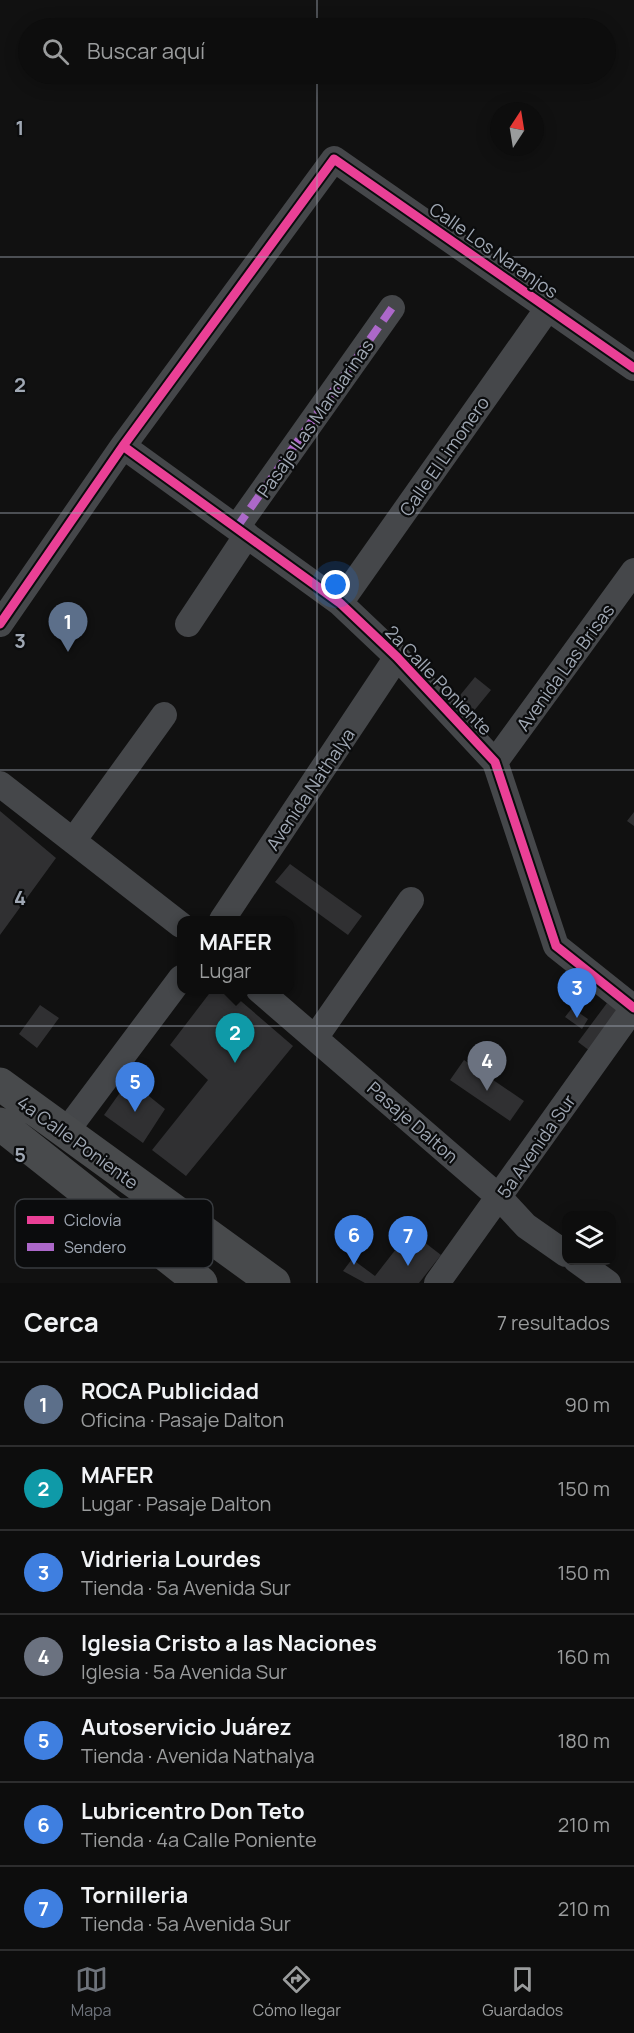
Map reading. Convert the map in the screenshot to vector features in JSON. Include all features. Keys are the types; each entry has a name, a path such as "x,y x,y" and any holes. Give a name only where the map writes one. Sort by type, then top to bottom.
{"highway":[{"name":"4a Calle Poniente","path":"0,1084 157,1199"},
{"name":"4a Calle Poniente","path":"0,1124 95,1199"},
{"name":"4a Calle Poniente","path":"213,1239 274,1283"},
{"name":"4a Calle Poniente","path":"182,1268 201,1283"}],"street":[{"name":"Calle Los Naranjos","path":"123,446 334,159 634,368"},
{"name":"Calle El Limonero","path":"340,603 548,308"},
{"name":"Pasaje Las Mandarinas","path":"188,624 242,531 392,309"},
{"name":"2a Calle Poniente","path":"123,446 340,603 397,657 495,762 556,946 634,1008"},
{"path":"0,624 123,446"},
{"name":"Avenida Las Brisas","path":"495,762 630,587"},
{"name":"Avenida Nathalya","path":"225,916 397,657"},
{"path":"73,841 164,715"},
{"path":"0,784 177,922"},
{"path":"315,1038 411,900"},
{"path":"65,1133 177,983"},
{"name":"Pasaje Dalton","path":"264,994 500,1198 526,1226 562,1251"},
{"name":"5a Avenida Sur","path":"437,1283 634,1008"},
{"path":"583,1265 608,1283"}],"building":[{"path":"475,677 491,690 473,712 457,699"},
{"path":"0,811 56,858 0,935"},
{"path":"634,812 634,826 627,821"},
{"path":"290,864 362,916 348,935 275,882"},
{"path":"209,994 233,994 293,1046 186,1176 152,1150 208,1080 170,1045"},
{"path":"607,1003 623,1014 594,1054 578,1042"},
{"path":"40,1005 59,1018 37,1048 19,1034"},
{"path":"572,1008 588,1019 582,1029 565,1017"},
{"path":"464,1060 524,1101 510,1121 450,1080"},
{"path":"129,1080 165,1109 143,1143 104,1115"},
{"path":"410,1231 441,1255 419,1283 365,1283 343,1271 352,1259 375,1276"}],"marked path":[{"path":"237,527 392,308"}],"cycle path":[{"path":"0,624 123,446 334,159 634,368"},
{"path":"123,446 340,603 397,657 495,762 556,946 634,1008"}],"place":[{"name":"ROCA Publicidad","path":"68,652"},
{"name":"Vidrieria Lourdes","path":"577,1018"},
{"name":"MAFER","path":"235,1063"},
{"name":"Iglesia Cristo a las Naciones","path":"487,1091"},
{"name":"Autoservicio Juárez","path":"135,1112"},
{"name":"Lubricentro Don Teto","path":"354,1265"},
{"name":"Tornilleria","path":"408,1266"}]}
